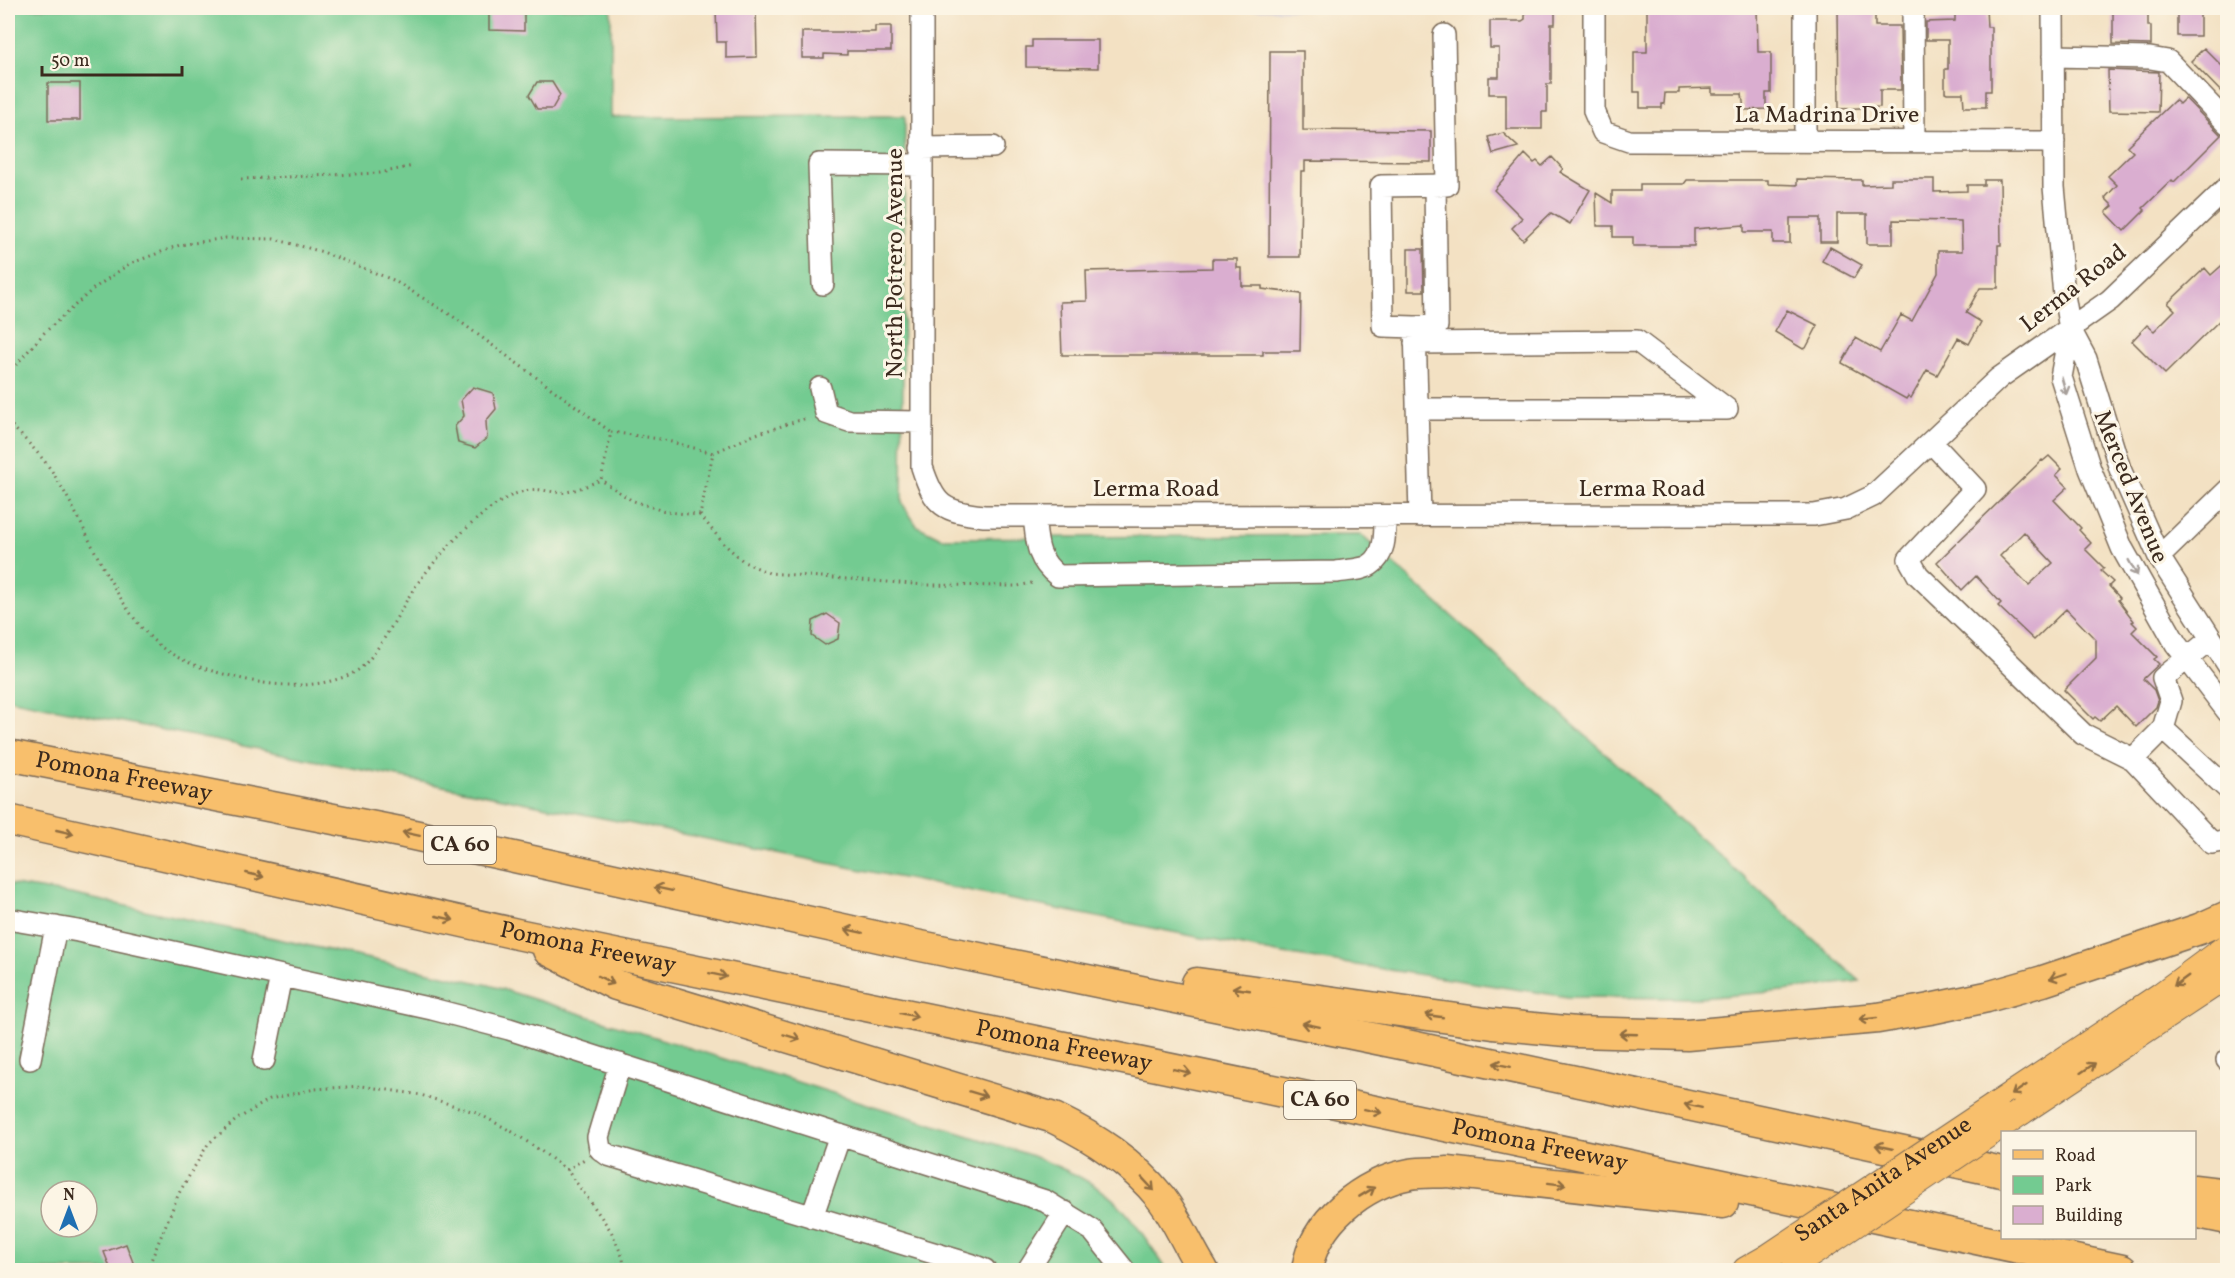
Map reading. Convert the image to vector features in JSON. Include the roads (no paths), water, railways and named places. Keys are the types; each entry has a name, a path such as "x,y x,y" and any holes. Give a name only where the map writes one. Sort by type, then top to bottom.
{"highway":[{"name":"Pomona Freeway","path":"8,755 411,834 911,944 1411,1046 1958,1163 2001,1170"},
{"name":"Pomona Freeway","path":"8,820 516,934 1375,1111 2122,1270"},
{"path":"911,944 1493,1024 1576,1032 1687,1035 1878,1018 1987,997 2178,936 2228,916"},
{"path":"516,934 616,985 1054,1118 1105,1147 1144,1180 1162,1200 1203,1270"},
{"path":"1307,1270 1322,1229 1346,1206 1371,1188 1410,1174 1448,1172 1900,1223"},
{"path":"2196,1191 2228,1194"},
{"path":"2196,1212 2228,1219"}],"main road":[{"name":"Santa Anita Avenue","path":"1774,1266 1995,1106 2160,996 2228,946"},
{"name":"Santa Anita Avenue","path":"1774,1266 2021,1112 2228,975"}],"street":[{"name":"La Madrina Drive","path":"1594,8 1594,111 1603,132 1629,141 2054,142"},
{"path":"1804,8 1805,141"},
{"path":"1913,8 1914,141"},
{"name":"Merced Avenue","path":"2053,8 2055,197 2064,296 2070,329 2086,359 2120,469 2159,557 2228,664"},
{"name":"North Potrero Avenue","path":"922,13 922,467 930,490 939,503"},
{"path":"1417,409 1727,409 1637,342 1415,335 1383,326 1381,186 1447,185 1444,35"},
{"path":"2053,56 2150,58 2168,61 2228,124"},
{"path":"823,284 819,164 921,156 993,147"},
{"path":"1415,335 1437,326 1435,185"},
{"name":"Lerma Road","path":"939,503 957,513 984,516 1814,515 1845,509 1873,496 1999,378 2110,300 2228,187"},
{"name":"Merced Avenue","path":"2070,329 2061,377 2090,469 2122,548 2186,658 2228,712"},
{"path":"1415,335 1420,516"},
{"path":"820,388 826,413 849,421 922,422"},
{"path":"1931,442 1975,489 1909,559 1918,575 2083,734 2133,759 2212,843 2228,840"},
{"path":"2159,557 2228,490"},
{"path":"1034,516 1037,544 1045,566 1058,576 1337,572 1370,566 1381,554 1385,536 1385,516"},
{"path":"2133,759 2163,729 2171,701 2163,678 2211,639"},
{"path":"2163,729 2228,789"},
{"path":"8,919 56,927 281,976 509,1029 1045,1201 1092,1230 1124,1270"},
{"path":"30,1059 56,927"},
{"path":"264,1059 281,976"},
{"path":"620,1065 598,1137 600,1149 608,1155 985,1270"},
{"path":"812,1217 840,1135"},
{"path":"1028,1270 1065,1212"}]}
